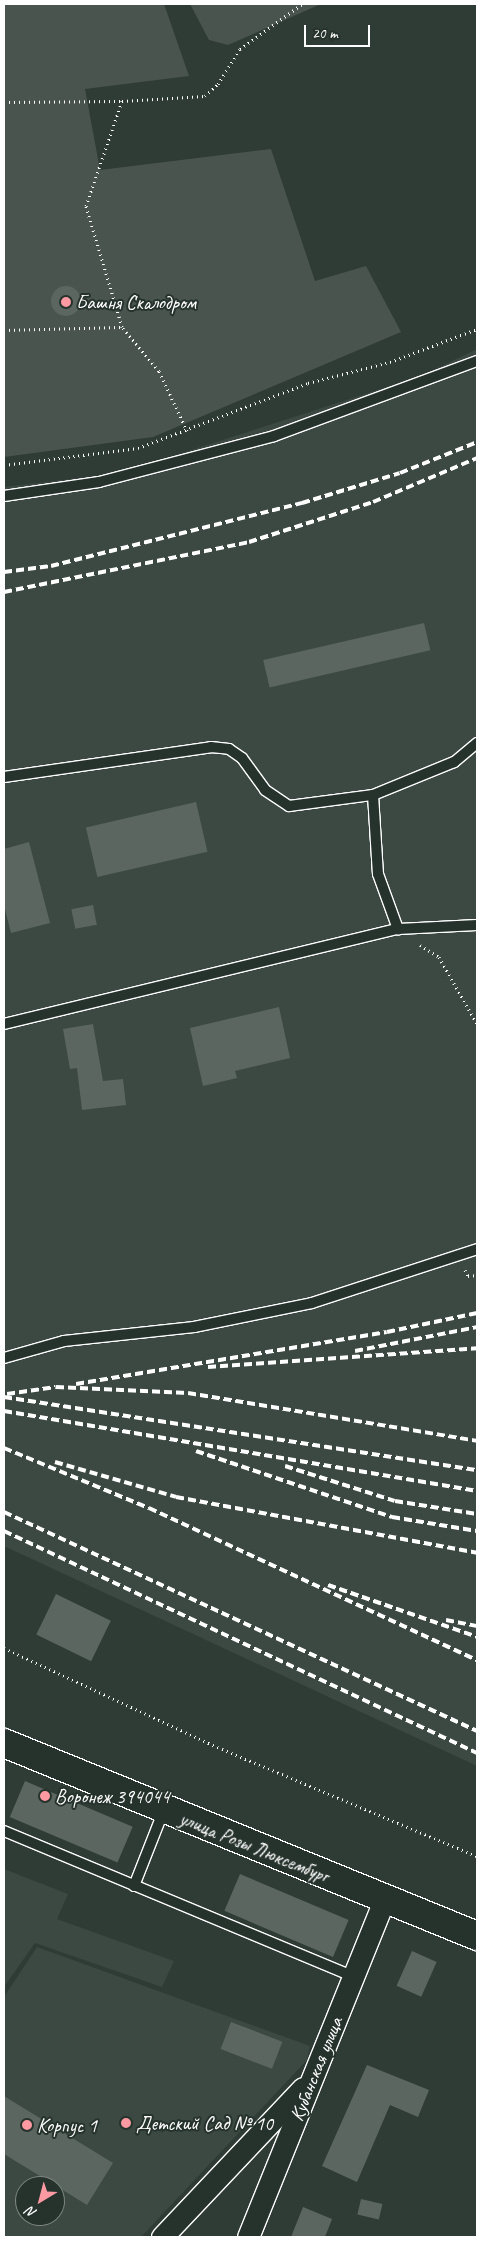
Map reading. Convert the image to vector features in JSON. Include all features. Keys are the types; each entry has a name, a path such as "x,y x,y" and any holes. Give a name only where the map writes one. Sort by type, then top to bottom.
{"street":[{"name":"улица Розы Люксембург","path":"4,1744 384,1900 477,1936"},
{"name":"Кубанская улица","path":"248,2237 384,1900"},
{"path":"162,2237 312,2079"}],"lane":[{"path":"4,496 99,482 274,436 477,361"},
{"path":"4,777 211,747 229,749 242,758 265,790 288,806 373,794 454,762 477,743"},
{"path":"373,794 378,874 398,929"},
{"path":"4,1024 398,929 477,925"},
{"path":"4,1358 64,1341 194,1327 312,1303 477,1250"},
{"path":"134,1886 164,1810"},
{"path":"4,1831 353,1976"}],"path":[{"path":"4,102 122,101 205,96 218,84 240,49 302,4"},
{"path":"122,101 86,206 122,327 159,370 187,431"},
{"path":"4,330 122,327"},
{"path":"4,465 138,448 187,431 308,383 390,362 477,329"},
{"path":"398,929 438,957 477,1024"},
{"path":"468,1276 477,1274"},
{"path":"4,1648 222,1749 477,1856"}],"shaded area":[{"path":"4,4 164,4 189,76 85,89 100,170 271,149 315,281 366,266 401,332 153,437 4,457"},
{"path":"190,4 321,4 228,45 209,40"},
{"path":"477,349 477,1766 4,1546 4,487 120,473 421,376"},
{"path":"4,1869 68,1894 57,1919 174,1961 162,1987 35,1943 4,1987"},
{"name":"Детский Сад № 10","path":"37,1947 310,2046 307,2060 141,2237 4,2237 4,1997"}],"building":[{"path":"66,286 76,291 81,301 76,311 66,316 56,311 51,301 56,291"},
{"path":"424,623 430,650 270,687 263,660"},
{"path":"196,802 207,852 97,877 86,827"},
{"path":"29,842 50,923 11,933 4,905 4,849"},
{"path":"93,905 97,925 75,929 71,909"},
{"path":"279,1007 290,1058 235,1071 237,1078 203,1086 190,1028"},
{"path":"93,1024 103,1081 123,1079 126,1105 82,1110 77,1068 70,1069 63,1029"},
{"path":"56,1594 111,1621 91,1661 36,1634"},
{"path":"25,1781 133,1827 117,1863 10,1817"},
{"path":"240,1874 349,1920 333,1957 224,1911"},
{"path":"412,1951 437,1962 421,1997 397,1986"},
{"path":"231,2022 282,2042 272,2069 221,2049"},
{"path":"367,2065 429,2090 418,2117 390,2105 357,2182 322,2166"},
{"name":"Корпус 1","path":"4,2096 113,2163 87,2205 65,2191 65,2176 40,2176 4,2154"},
{"path":"361,2199 382,2204 379,2220 357,2215"},
{"path":"303,2207 332,2219 325,2237 291,2237"}],"railway":[{"path":"4,572 51,566 302,503 400,473 477,442"},
{"path":"4,592 249,542 373,502 477,458"},
{"path":"76,1384 387,1332 477,1313"},
{"path":"355,1351 477,1327"},
{"path":"208,1367 477,1348"},
{"path":"7,1394 56,1387 188,1393 477,1441"},
{"path":"4,1397 477,1470"},
{"path":"4,1411 477,1491"},
{"path":"4,1448 149,1508 477,1660"},
{"path":"196,1451 392,1517 477,1531"},
{"path":"55,1462 176,1497 477,1553"},
{"path":"285,1466 395,1501 477,1514"},
{"path":"4,1512 477,1731"},
{"path":"4,1531 477,1753"},
{"path":"328,1585 477,1637"},
{"path":"446,1620 477,1626"}],"place":[{"name":"Башня Скалодром","path":"66,302"},
{"name":"Воронеж 394044","path":"45,1796"},
{"name":"Детский Сад № 10","path":"126,2123"},
{"name":"Корпус 1","path":"27,2125"}]}
